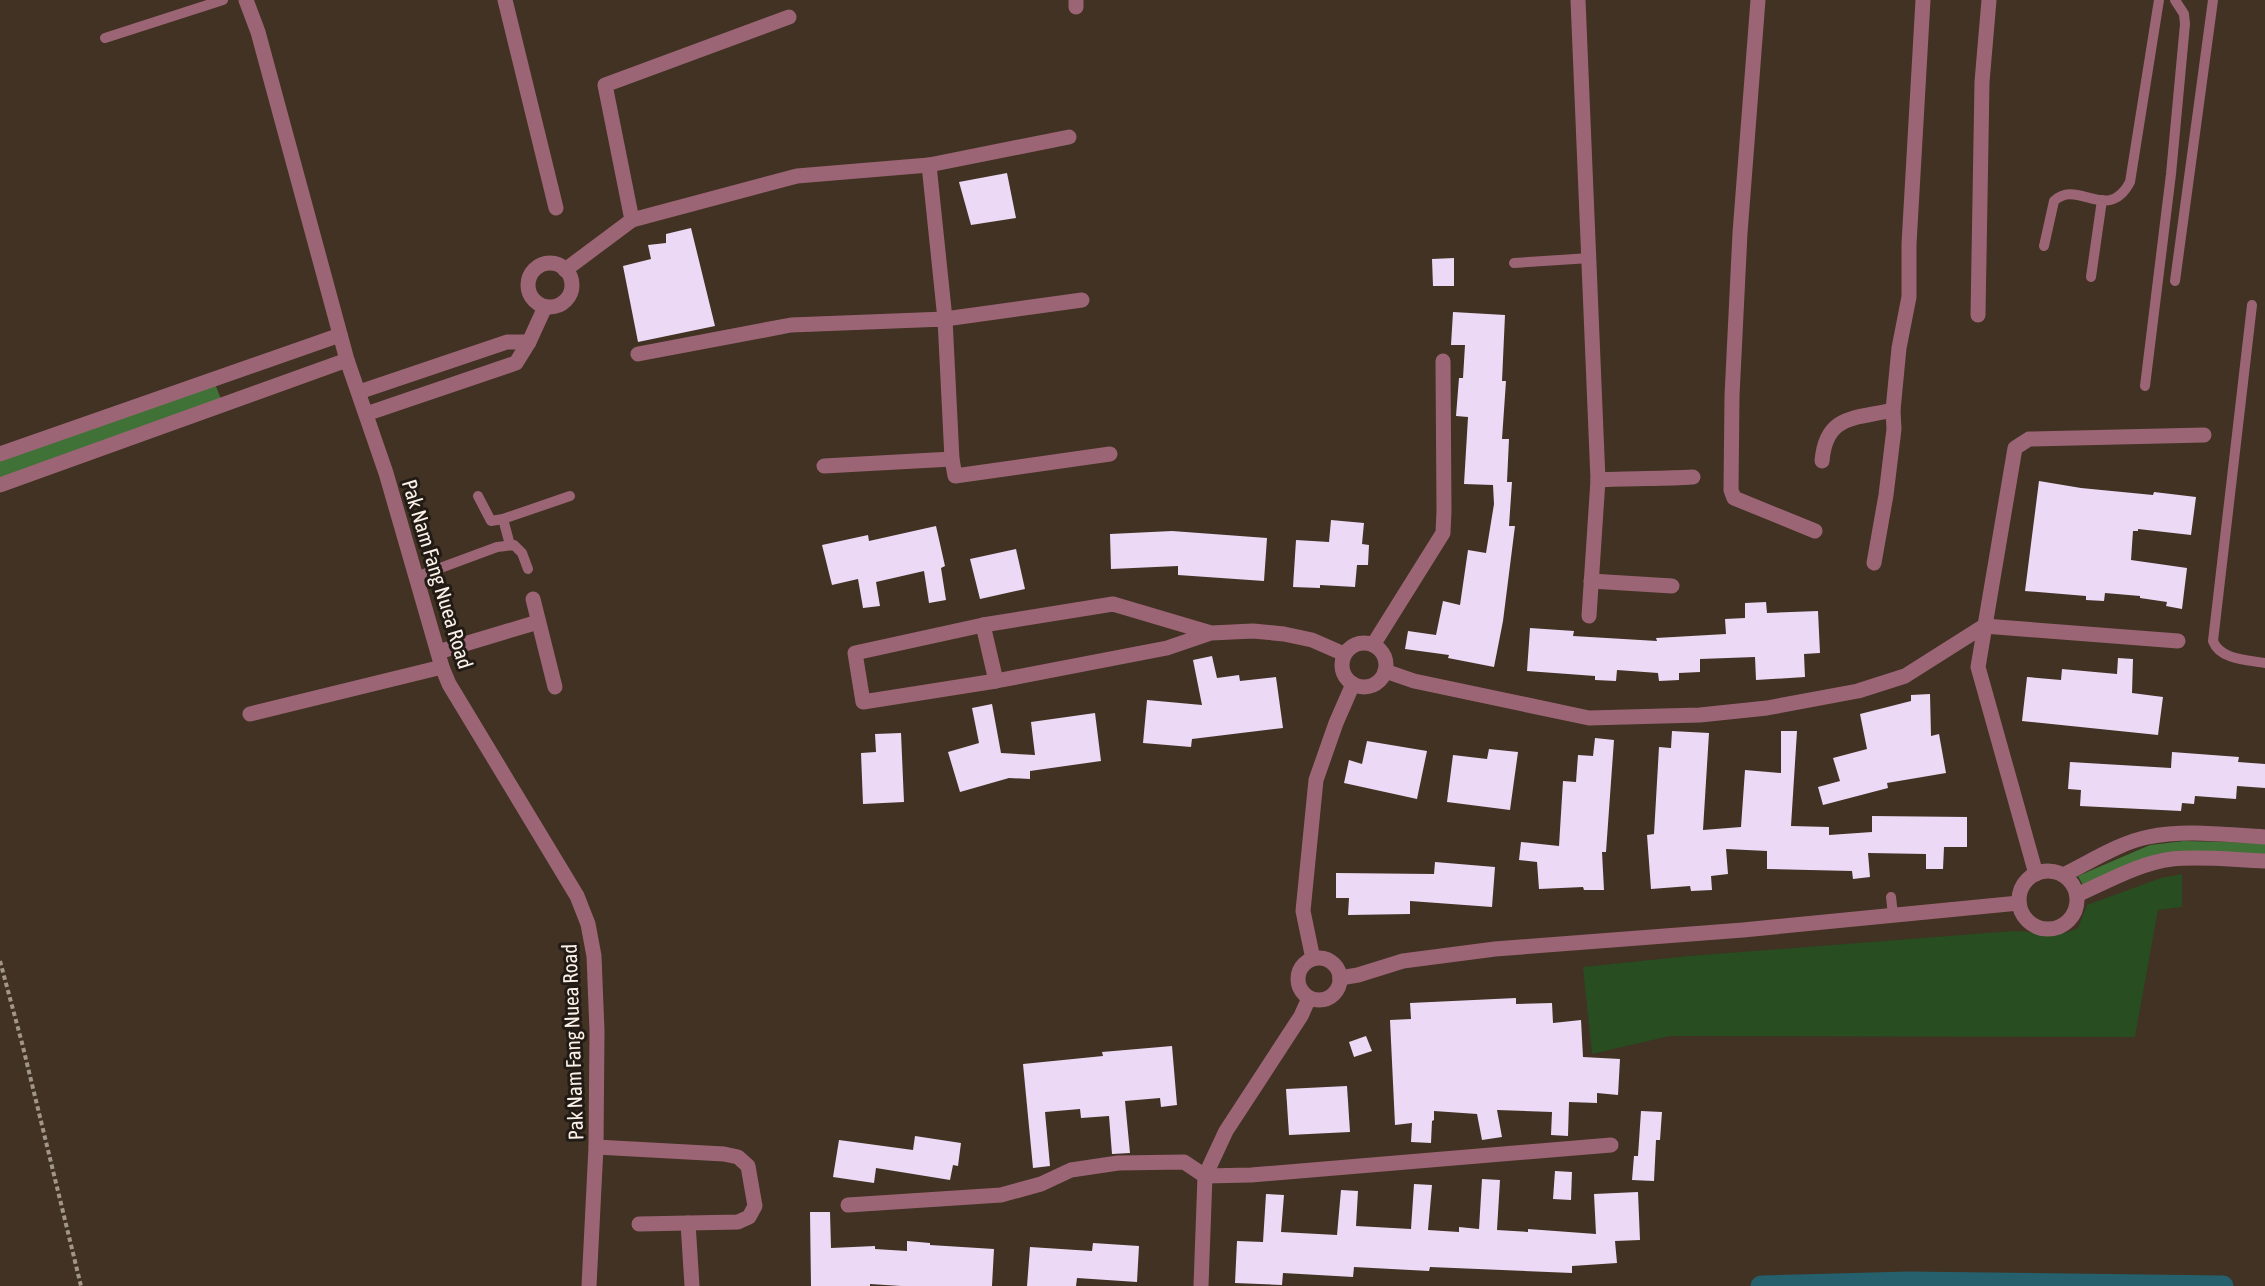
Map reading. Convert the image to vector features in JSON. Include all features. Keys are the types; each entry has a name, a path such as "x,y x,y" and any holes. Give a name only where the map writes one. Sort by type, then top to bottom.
{"street":[{"name":"Pak Nam Fang Nuea Road","path":"246,0 258,32 346,360 386,473 440,660 449,684 577,896 588,924 594,956 597,1031 596,1147 589,1286"},
{"path":"505,0 556,208"},
{"path":"1578,0 1598,480 1589,616"},
{"path":"1758,0 1740,233 1732,396 1731,490 1734,498 1815,531"},
{"path":"1874,563 1886,495 1894,429 1893,410 1899,348 1909,297 1909,244 1923,0"},
{"path":"1978,315 1982,82 1989,0"},
{"path":"632,220 605,86 789,17"},
{"path":"565,270 632,220 797,176 929,165 1069,138"},
{"path":"929,165 945,319 952,459 955,476 1110,454"},
{"path":"545,264 559,266 565,270 572,282 569,296 559,306 545,307 538,304 529,293 529,278 532,272 545,264"},
{"path":"638,354 791,325 945,319 1082,300"},
{"path":"366,414 516,363 529,342 545,307"},
{"path":"0,454 340,335"},
{"path":"358,392 507,342 529,342"},
{"path":"0,485 346,360"},
{"path":"1373,645 1443,534 1443,361"},
{"path":"1822,461 1823,448 1829,431 1844,421 1893,410"},
{"path":"2036,874 1978,666 2014,448 2029,439 2204,435"},
{"path":"824,466 952,459"},
{"path":"1598,480 1643,477 1658,480 1693,477"},
{"path":"1591,581 1672,586"},
{"path":"533,599 555,687"},
{"path":"1211,633 1113,604 983,625 855,653 863,702 996,681 1167,648 1211,633 1253,631 1284,634 1312,640 1344,654"},
{"path":"250,714 440,660 538,622"},
{"path":"983,625 996,681"},
{"path":"1385,671 1414,681 1588,718 1700,715 1767,708 1858,691 1905,676 1984,626 2178,641"},
{"path":"1363,642 1373,645 1385,657 1385,671 1378,682 1359,687 1343,674 1344,654 1355,644 1363,642"},
{"path":"1312,958 1302,911 1316,780 1336,723 1353,684"},
{"path":"2063,875 2111,851 2146,837 2177,833 2265,837"},
{"path":"2077,896 2143,867 2170,860 2265,861"},
{"path":"2051,871 2063,875 2071,882 2077,896 2072,917 2053,929 2032,924 2022,913 2019,903 2024,884 2036,874 2051,871"},
{"path":"1340,978 1403,961 1495,949 1743,930 2019,903"},
{"path":"1312,958 1324,958 1330,961 1335,965 1340,978 1336,992 1324,999 1309,998 1300,988 1298,975 1304,963 1312,958"},
{"path":"1201,1286 1205,1176 1226,1131 1301,1017 1309,998"},
{"path":"848,1205 1001,1195 1041,1185 1071,1170 1118,1164 1184,1162 1205,1176 1611,1145"},
{"path":"596,1147 724,1155 738,1157 748,1166 754,1206 749,1217 738,1222 639,1224"},
{"path":"688,1223 692,1286"}],"lane":[{"path":"105,38 223,0"},
{"path":"2044,246 2054,201 2058,197 2067,194 2116,200 2123,194 2130,182 2159,0"},
{"path":"2145,386 2171,174 2185,24 2184,14 2175,0"},
{"path":"2175,281 2213,0"},
{"path":"2091,277 2102,200"},
{"path":"1514,263 1590,258"},
{"path":"2252,305 2213,641 2216,648 2227,655 2265,663"},
{"path":"478,496 491,521 570,496"},
{"path":"503,519 510,545"},
{"path":"416,577 510,545 514,545 522,553 528,569"},
{"path":"1891,897 1893,915"}],"path":[{"path":"0,961 81,1286"}],"green space":[{"path":"215,384 221,399 0,479 0,461"},
{"path":"2184,841 2265,843 2265,854 2202,852 2157,854 2084,887 2078,876 2150,845"},
{"path":"2182,874 2182,907 2158,910 2135,1037 1670,1036 1592,1054 1583,967 1689,956 2013,931 2061,934 2078,928 2087,905 2161,878"}],"building":[{"path":"1007,173 1016,218 971,225 959,182"},
{"path":"691,228 715,326 638,342 623,266 651,259 648,245 666,243 666,234"},
{"path":"1454,258 1454,286 1433,286 1432,259"},
{"path":"1453,312 1505,315 1502,381 1506,381 1502,439 1509,439 1507,482 1512,482 1509,526 1515,526 1503,621 1494,667 1448,658 1449,655 1405,649 1408,631 1436,635 1443,601 1460,605 1468,550 1486,553 1494,504 1493,485 1464,484 1468,417 1456,416 1459,378 1463,378 1465,345 1451,345"},
{"path":"2039,481 2081,488 2196,497 2191,535 2138,529 2138,531 2133,531 2131,560 2187,568 2182,609 2166,606 2167,602 2140,598 2140,596 2105,593 2104,601 2086,600 2086,596 2025,591"},
{"path":"1331,520 1364,523 1362,544 1369,545 1368,565 1357,565 1355,587 1320,585 1320,588 1293,587 1296,540 1329,542"},
{"path":"936,526 945,566 941,568 946,600 929,603 924,571 876,582 880,606 863,608 858,579 832,585 822,545 868,535 869,541"},
{"path":"1172,531 1267,538 1264,581 1178,575 1178,566 1111,569 1110,534"},
{"path":"1016,549 1025,589 980,599 970,559"},
{"path":"1766,602 1767,613 1818,611 1820,653 1804,654 1805,677 1756,680 1755,657 1700,659 1700,672 1679,673 1679,680 1659,681 1658,673 1617,670 1616,681 1595,680 1595,676 1527,671 1530,628 1574,631 1573,636 1657,641 1656,638 1726,634 1725,619 1745,618 1745,603"},
{"path":"1212,656 1217,678 1239,675 1240,681 1276,677 1283,728 1192,739 1191,747 1143,743 1147,700 1202,705 1193,660"},
{"path":"2118,658 2133,659 2132,693 2163,697 2158,735 2022,721 2027,677 2061,680 2062,669 2117,674"},
{"path":"1930,694 1931,736 1939,734 1946,773 1887,783 1888,788 1823,805 1818,787 1840,781 1833,758 1867,749 1860,714 1911,701 1911,695"},
{"path":"992,704 1001,753 1035,755 1031,722 1095,713 1101,761 1030,771 1030,779 1009,778 960,792 948,752 979,743 972,708"},
{"path":"1672,731 1709,733 1703,830 1741,827 1745,770 1781,773 1781,731 1797,731 1791,826 1829,827 1829,835 1872,832 1872,816 1967,817 1967,847 1944,847 1943,869 1926,869 1926,854 1868,853 1870,877 1853,879 1852,871 1767,869 1767,851 1726,849 1728,874 1711,876 1712,890 1691,891 1690,886 1651,889 1647,835 1654,834 1659,747 1671,748"},
{"path":"901,733 904,802 863,804 861,753 876,752 875,734"},
{"path":"1595,738 1614,740 1606,852 1602,852 1604,890 1584,890 1583,887 1539,889 1537,862 1519,860 1521,842 1559,846 1563,781 1576,782 1578,755 1593,756"},
{"path":"1367,741 1427,751 1417,799 1344,783 1349,760 1362,764"},
{"path":"1489,749 1518,752 1510,810 1447,802 1453,755 1487,759"},
{"path":"2172,752 2239,757 2238,762 2265,764 2265,788 2237,786 2236,799 2195,796 2194,804 2182,803 2181,811 2080,806 2081,790 2068,789 2070,762 2171,768"},
{"path":"1435,862 1495,867 1492,907 1410,901 1410,914 1348,915 1349,898 1336,898 1336,873 1434,874"},
{"path":"1516,998 1516,1004 1552,1003 1553,1023 1581,1020 1583,1057 1620,1059 1618,1095 1597,1093 1597,1103 1569,1102 1568,1136 1551,1135 1552,1112 1497,1110 1502,1137 1482,1140 1477,1114 1434,1111 1431,1143 1411,1142 1412,1123 1395,1125 1390,1020 1411,1019 1410,1003"},
{"path":"1366,1036 1372,1051 1354,1057 1349,1042"},
{"path":"1172,1046 1177,1105 1161,1107 1160,1098 1125,1101 1130,1153 1112,1154 1109,1116 1081,1118 1080,1109 1045,1112 1050,1166 1033,1168 1023,1064 1103,1056 1102,1052"},
{"path":"1347,1086 1350,1132 1289,1135 1286,1089"},
{"path":"1641,1111 1662,1112 1660,1140 1656,1140 1654,1181 1632,1180 1634,1156 1638,1156"},
{"path":"915,1136 961,1143 958,1166 953,1165 950,1180 876,1168 874,1183 833,1177 839,1140 913,1150"},
{"path":"1555,1171 1572,1172 1571,1200 1553,1199"},
{"path":"1482,1179 1500,1180 1497,1230 1528,1232 1528,1229 1596,1234 1594,1194 1638,1192 1640,1240 1615,1241 1617,1263 1572,1266 1572,1273 1430,1267 1429,1271 1354,1267 1353,1277 1283,1273 1282,1285 1235,1283 1237,1241 1263,1242 1266,1194 1284,1195 1281,1232 1337,1235 1341,1190 1358,1191 1356,1226 1411,1229 1414,1184 1432,1185 1428,1230 1459,1232 1459,1227 1479,1229"},
{"path":"810,1212 830,1212 831,1248 875,1246 875,1249 907,1251 907,1241 930,1243 930,1245 994,1249 992,1286 870,1284 870,1286 811,1286"},
{"path":"1093,1243 1139,1246 1137,1282 1077,1278 1076,1286 1027,1286 1030,1247 1092,1251"}],"waterway":[{"path":"1761,1286 1908,1282 2223,1286"}]}
